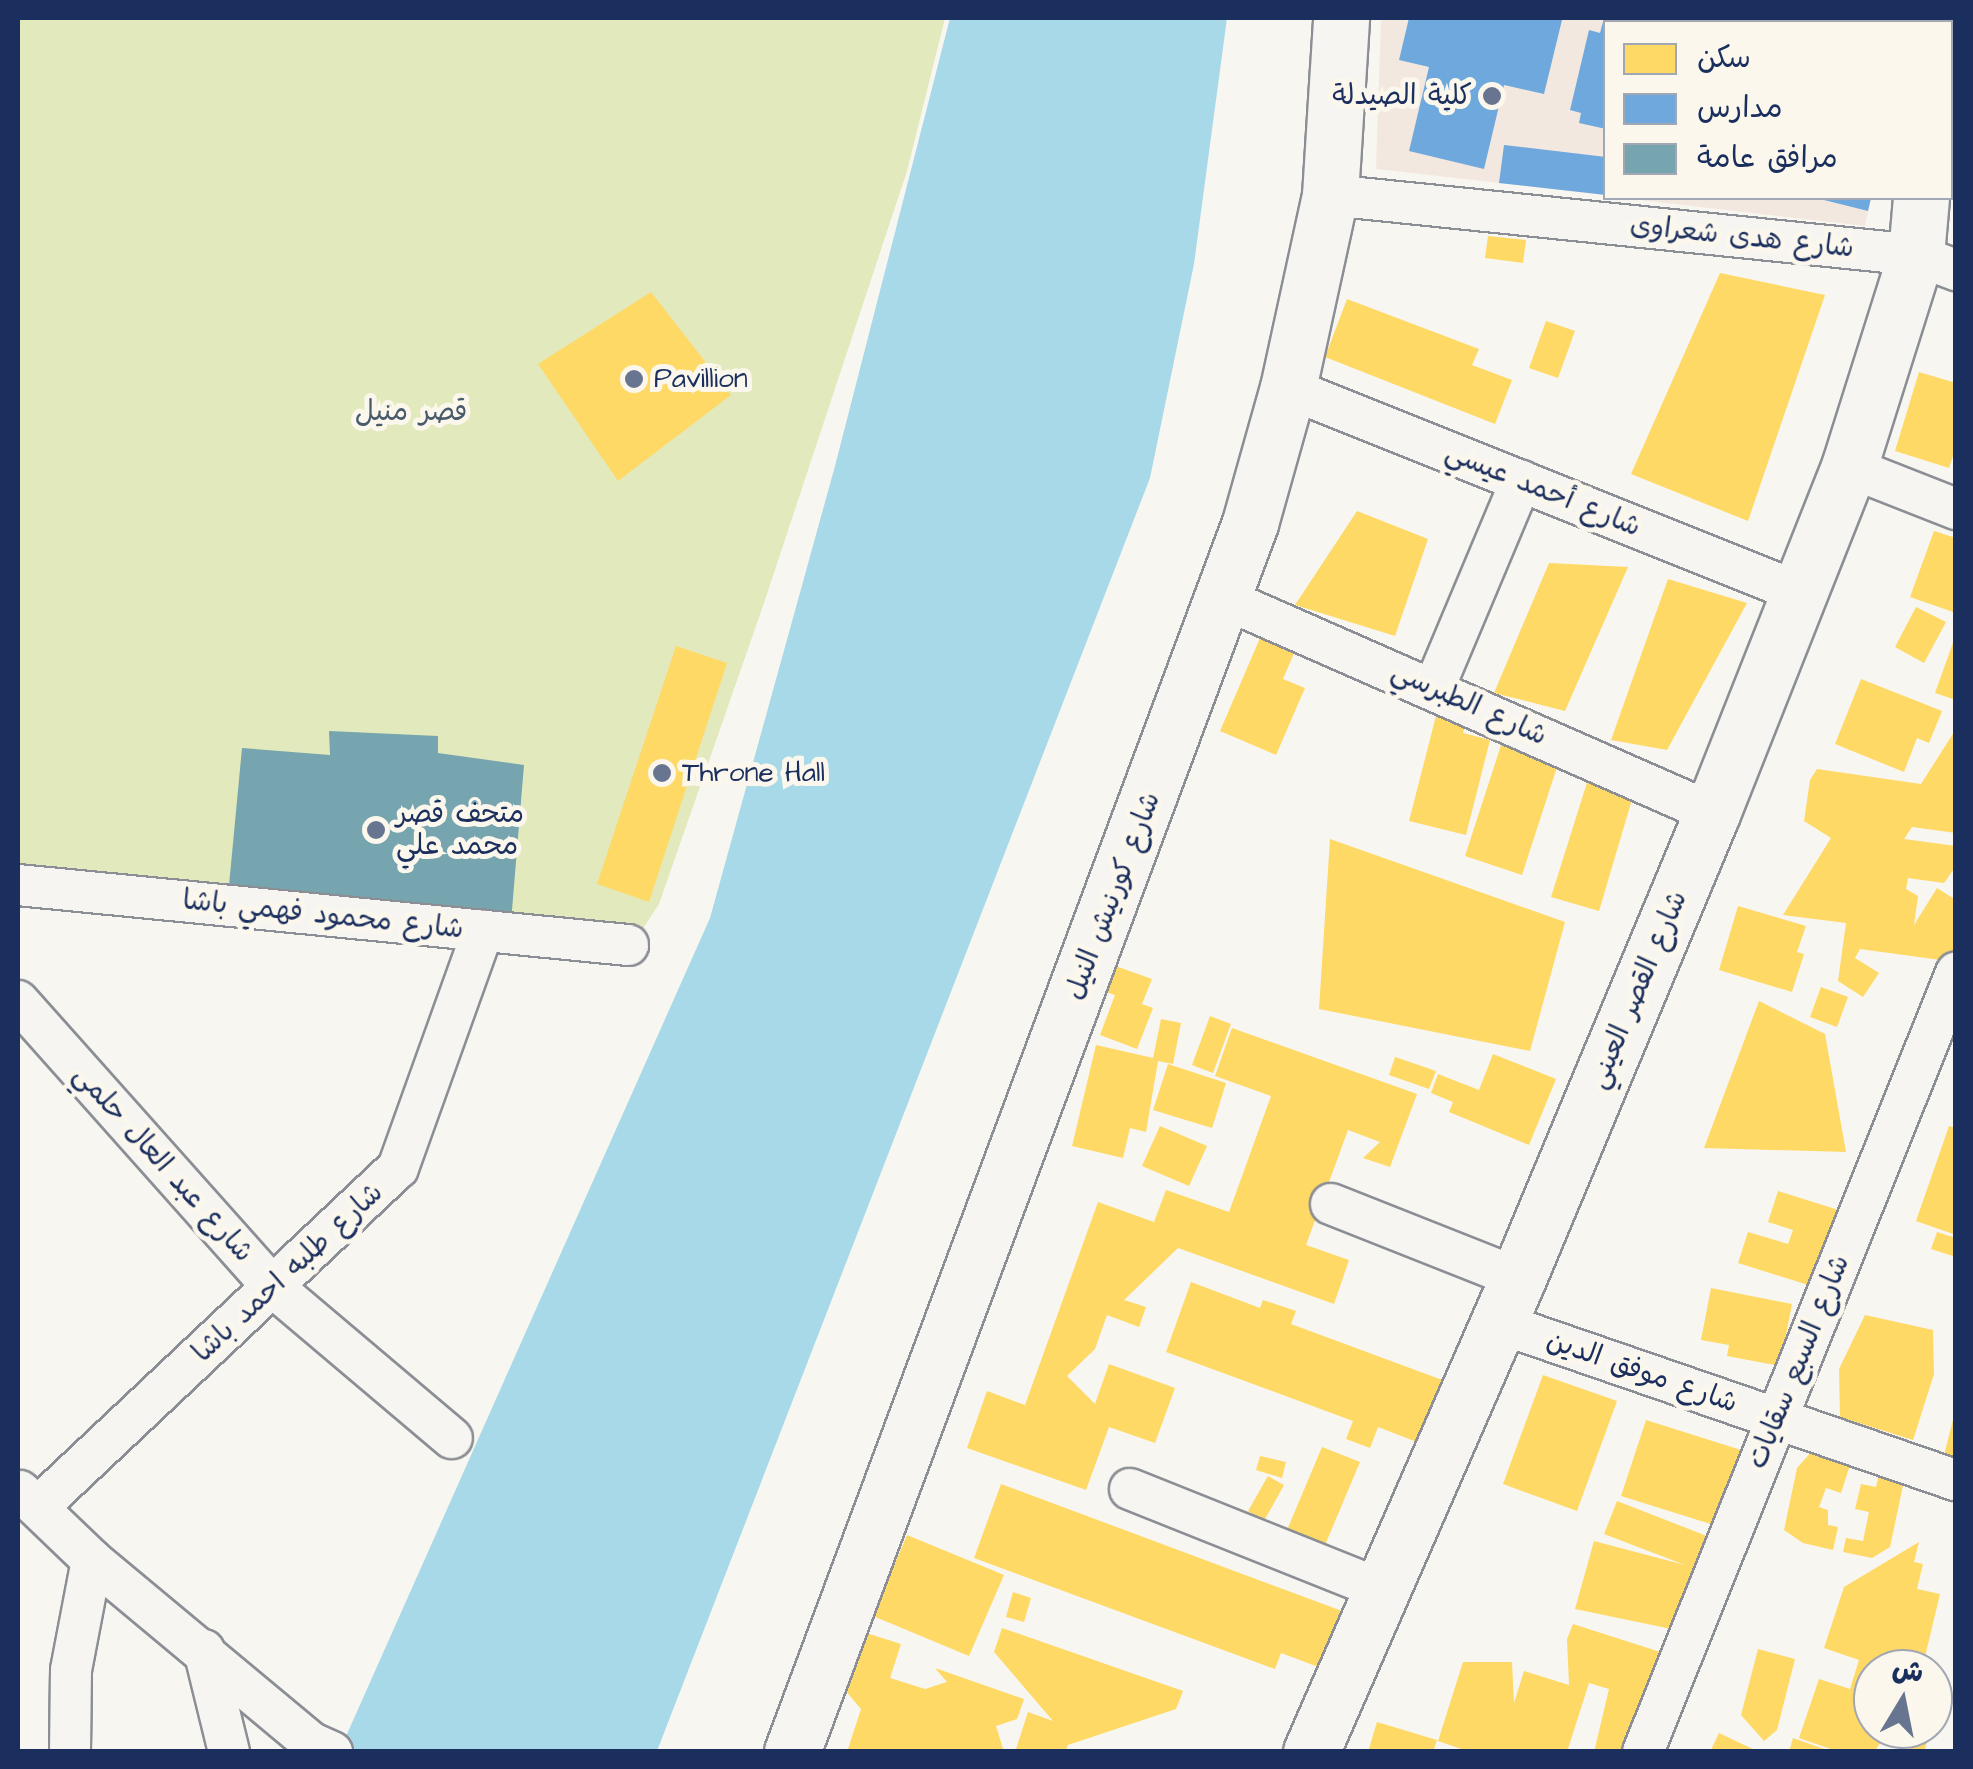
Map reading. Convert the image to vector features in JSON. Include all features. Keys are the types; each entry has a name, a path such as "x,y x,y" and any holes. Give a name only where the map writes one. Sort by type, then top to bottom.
{"highway":[{"name":"شارع كورنيش النيل","path":"792,1752 1225,599 1288,388 1330,195 1341,18"},
{"name":"شارع القصر العيني","path":"1320,1738 1509,1300 1712,813 1798,592 1936,262 1956,191"},
{"name":"شارع القصر العيني","path":"1921,200 1936,262"}],"street":[{"name":"شارع هدى شعراوى","path":"1330,195 1936,262"},
{"name":"شارع أحمد عيسي","path":"1288,388 1798,592"},
{"path":"1850,467 1956,509"},
{"path":"1434,688 1521,481"},
{"name":"شارع الطبرسي","path":"1225,599 1712,813"},
{"name":"شارع محمود فهمي باشا","path":"18,885 628,945"},
{"name":"شارع طلبه احمد باشا","path":"28,1498 273,1287 398,1168 483,930"},
{"name":"شارع السبع سقايات","path":"1643,1752 1956,973"},
{"name":"شارع عبد العال حلمي","path":"18,1001 273,1287 452,1438"},
{"name":"شارع موفق الدين","path":"1332,1204 1509,1300 1777,1418 1956,1480"},
{"path":"1130,1489 1385,1591"},
{"path":"28,1498 92,1560 322,1748"},
{"path":"70,1752 71,1670 92,1560"},
{"path":"204,1650 230,1752"}],"shaded area":[{"name":"كلية الصيدلة","path":"1381,18 1910,18 1603,20 1603,195 1376,169"},
{"path":"1640,200 1871,200 1865,226"}],"green space":[{"name":"قصر منيل","path":"18,18 945,18 907,171 763,606 659,904 636,939 18,879"}],"water":[{"path":"950,18 1227,18 1194,264 1150,478 657,1751 339,1752 710,918 835,466"}],"building: سكن":[{"path":"1488,236 1526,240 1523,263 1485,258"},
{"path":"1720,273 1825,295 1748,521 1631,474"},
{"name":"Pavillion","path":"651,292 731,395 618,481 538,364"},
{"path":"1347,299 1479,349 1472,365 1512,380 1495,424 1325,357"},
{"path":"1546,321 1575,331 1558,378 1529,368"},
{"path":"1919,372 1956,383 1956,447 1949,468 1895,451"},
{"path":"1357,511 1428,539 1395,636 1295,605"},
{"path":"1934,531 1956,538 1956,613 1910,597"},
{"path":"1549,563 1628,567 1565,711 1494,693"},
{"path":"1668,579 1747,603 1667,750 1611,740"},
{"path":"1916,607 1946,622 1924,663 1895,647"},
{"path":"1956,637 1956,700 1935,693"},
{"path":"1260,638 1294,653 1283,679 1305,688 1276,755 1220,731"},
{"name":"Throne Hall","path":"676,646 727,663 649,902 597,884"},
{"path":"1861,679 1942,711 1929,743 1917,738 1904,772 1835,744"},
{"path":"1437,712 1467,720 1463,733 1490,740 1466,835 1409,821"},
{"path":"1956,729 1956,833 1912,827 1904,839 1956,846 1956,866 1944,883 1908,878 1906,889 1918,896 1914,925 1937,888 1956,900 1955,962 1860,949 1855,958 1879,973 1863,997 1838,981 1846,923 1783,915 1831,838 1804,821 1810,780 1817,769 1921,784"},
{"path":"1504,736 1540,747 1535,760 1557,767 1522,875 1465,856"},
{"path":"1590,773 1636,786 1599,911 1551,897"},
{"path":"1330,839 1565,922 1530,1051 1319,1009"},
{"path":"1738,906 1806,926 1797,952 1804,954 1792,992 1719,970"},
{"path":"1110,964 1152,979 1142,1004 1153,1008 1137,1049 1100,1035 1115,995 1100,990"},
{"path":"1821,987 1848,997 1837,1027 1810,1017"},
{"path":"1759,1001 1825,1034 1846,1152 1704,1148"},
{"path":"1210,1016 1231,1024 1213,1073 1192,1065"},
{"path":"1161,1019 1181,1023 1173,1064 1158,1061 1146,1132 1130,1128 1123,1158 1072,1146 1096,1045 1153,1058"},
{"path":"1232,1028 1417,1094 1390,1167 1363,1158 1380,1142 1348,1130 1306,1245 1349,1260 1334,1304 1178,1248 1124,1300 1146,1307 1139,1327 1107,1315 1095,1349 1067,1376 1095,1404 1109,1364 1175,1388 1155,1443 1109,1427 1086,1490 967,1448 987,1391 1025,1405 1098,1202 1154,1222 1166,1190 1229,1212 1271,1096 1215,1076"},
{"path":"1493,1054 1556,1079 1529,1145 1449,1112 1453,1102 1431,1093 1438,1074 1479,1090"},
{"path":"1395,1057 1436,1071 1429,1089 1389,1075"},
{"path":"1168,1064 1226,1083 1212,1128 1153,1110"},
{"path":"1160,1126 1207,1146 1189,1186 1142,1166"},
{"path":"1949,1126 1956,1128 1956,1235 1916,1221"},
{"path":"1778,1191 1848,1213 1824,1290 1738,1263 1748,1232 1788,1244 1793,1230 1768,1222"},
{"path":"1937,1232 1956,1238 1956,1257 1931,1249"},
{"path":"1191,1282 1260,1308 1263,1300 1296,1311 1291,1324 1445,1381 1422,1444 1378,1427 1370,1448 1346,1439 1353,1421 1166,1352"},
{"path":"1711,1288 1792,1304 1780,1366 1727,1356 1729,1345 1701,1340"},
{"path":"1865,1315 1933,1330 1934,1374 1913,1440 1840,1417 1839,1369"},
{"path":"1543,1375 1617,1401 1577,1511 1503,1484"},
{"path":"1956,1416 1956,1467 1942,1463"},
{"path":"1646,1420 1741,1450 1717,1526 1621,1496"},
{"path":"1322,1447 1360,1462 1325,1545 1287,1530"},
{"path":"1813,1450 1851,1462 1841,1493 1826,1488 1819,1507 1828,1510 1828,1525 1838,1527 1833,1550 1803,1543 1784,1530 1797,1468"},
{"path":"1260,1456 1286,1462 1282,1478 1256,1470"},
{"path":"1880,1471 1905,1476 1890,1547 1872,1558 1843,1552 1846,1538 1863,1541 1869,1512 1855,1509 1861,1484 1876,1487"},
{"path":"1268,1476 1284,1485 1264,1521 1248,1511"},
{"path":"1001,1484 1342,1611 1321,1668 1281,1653 1275,1669 974,1558"},
{"path":"1617,1501 1730,1545 1718,1578 1693,1568 1676,1630 1575,1609 1594,1541 1685,1565 1604,1534"},
{"path":"907,1535 1004,1575 969,1656 873,1616"},
{"path":"1919,1542 1914,1562 1923,1564 1917,1589 1940,1594 1927,1649 1853,1649 1853,1658 1824,1648 1844,1587"},
{"path":"1013,1592 1031,1598 1024,1622 1006,1617"},
{"path":"1573,1624 1682,1659 1634,1752 1594,1752 1609,1689 1589,1683 1567,1752 1470,1752 1438,1741 1463,1662 1512,1662 1514,1703 1524,1671 1569,1685 1567,1639"},
{"path":"1002,1628 1183,1691 1176,1709 1068,1745 1065,1752 1015,1752 1028,1712 1053,1721 994,1652"},
{"path":"857,1630 901,1644 890,1678 925,1689 947,1682 935,1668 1024,1699 1017,1719 996,1726 1004,1752 847,1752 861,1709 839,1683"},
{"path":"1758,1649 1795,1659 1777,1730 1764,1741 1741,1715"},
{"path":"1819,1679 1850,1689 1853,1679 1853,1749 1876,1749 1874,1752 1839,1752 1799,1738"},
{"path":"1377,1722 1437,1740 1433,1752 1368,1752"},
{"path":"1719,1733 1759,1752 1710,1752"},
{"path":"1793,1738 1830,1751 1830,1752 1789,1752"}],"building: مدارس":[{"path":"1409,18 1562,20 1544,94 1504,85 1484,169 1409,151 1429,67 1399,60"},
{"path":"1603,22 1603,128 1579,123 1581,113 1570,110 1589,30 1600,33"},
{"path":"1504,145 1603,157 1603,195 1499,183"},
{"path":"1824,200 1871,200 1868,211"}],"building: مرافق عامة":[{"name":"متحف قصر محمد علي","path":"329,731 438,736 438,753 524,765 511,922 228,896 242,748 330,755"}],"place":[{"name":"كلية الصيدلة","path":"1492,96"},
{"name":"Pavillion","path":"634,379"},
{"name":"Throne Hall","path":"662,773"},
{"name":"متحف قصر محمد علي","path":"376,830"}]}
